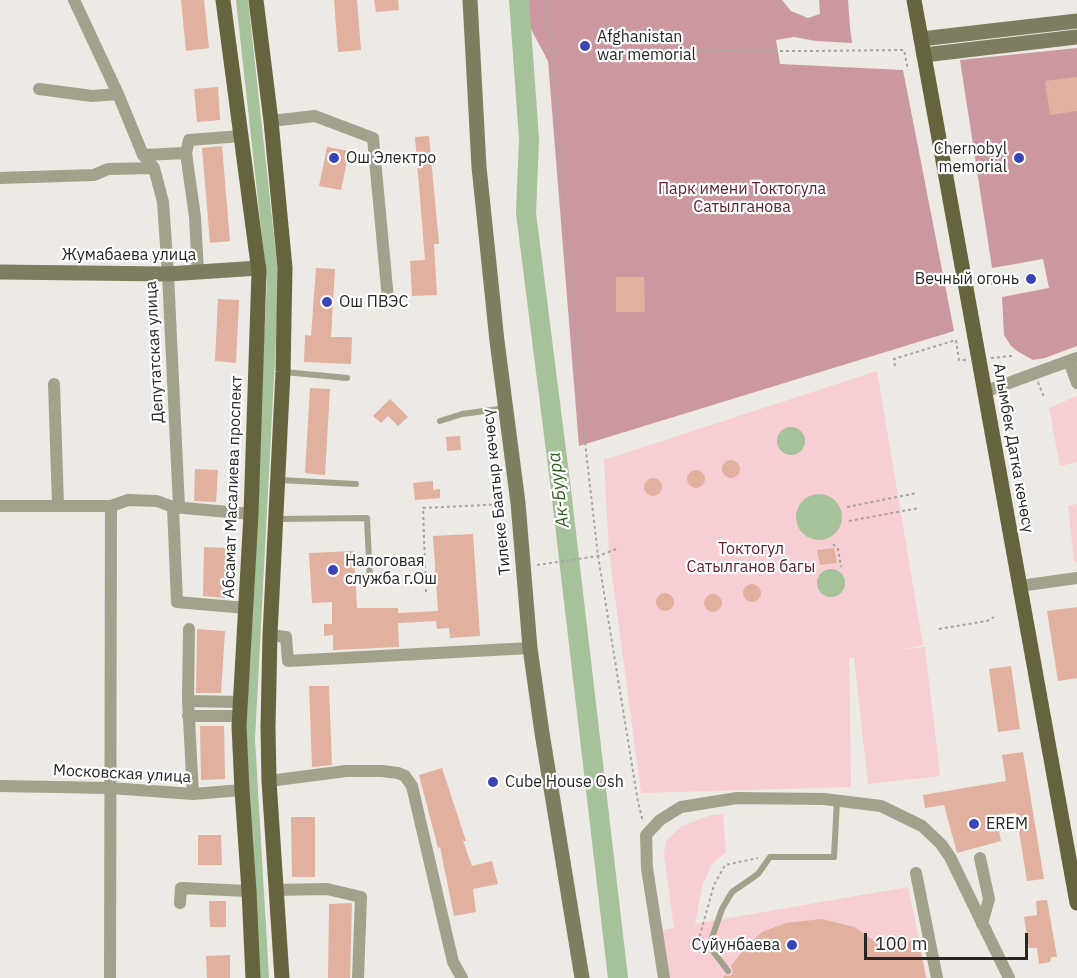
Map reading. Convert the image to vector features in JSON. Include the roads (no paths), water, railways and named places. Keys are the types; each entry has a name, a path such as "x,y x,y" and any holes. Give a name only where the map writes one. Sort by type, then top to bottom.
{"main road":[{"name":"Абсамат Масалиева проспект","path":"223,0 259,268 251,514 240,709 242,790 253,978"},
{"path":"256,0 271,121 285,268 284,372 270,635 268,726 269,781 282,978"},
{"name":"Алымбек Датка көчөсү","path":"914,0 1077,903"}],"street":[{"name":"Депутатская улица","path":"74,0 118,94 143,155 154,168 163,202 168,274 177,603 246,608"},
{"name":"Тилеке Баатыр көчөсү","path":"470,0 479,167 496,330 518,503 530,648 582,978"},
{"path":"921,39 1077,21"},
{"path":"924,55 1077,38"},
{"path":"39,89 92,96 118,94"},
{"path":"271,121 315,116 373,138 388,299"},
{"path":"198,273 195,217 186,153 189,140 242,136"},
{"path":"143,155 186,153"},
{"path":"0,178 94,175 108,169 154,168"},
{"name":"Жумабаева улица","path":"0,272 168,274 259,268"},
{"path":"984,392 1073,359 1077,383"},
{"path":"54,384 58,505"},
{"path":"0,506 111,506 128,500 157,501 176,507 251,514"},
{"path":"110,978 111,506"},
{"path":"1020,586 1077,578"},
{"path":"189,629 188,701 193,794"},
{"path":"270,635 286,637 288,661 530,648"},
{"path":"188,701 240,709"},
{"path":"189,716 240,709"},
{"path":"269,781 346,771 382,771 405,776 412,786 453,962 462,978"},
{"name":"Московская улица","path":"0,786 110,788 193,794 242,790"},
{"path":"664,978 647,868 646,835 660,820 681,807 737,798 837,799 881,806 922,826 941,844 950,857 1009,978"},
{"path":"980,858 988,899 982,924"},
{"path":"916,873 937,978"},
{"path":"180,903 181,888 249,891"},
{"path":"276,890 327,889 361,897 358,978"}],"lane":[{"path":"284,372 347,378"},
{"path":"440,421 462,414 506,408"},
{"path":"279,480 356,484"},
{"path":"276,519 367,518 370,583"},
{"path":"728,971 709,946 722,909 732,892 758,874 770,857 834,857 837,799"}],"waterway":[{"path":"242,0 273,282 249,739 263,978"},
{"name":"Ак-Буура","path":"519,0 529,139 526,213 618,978"}],"place":[{"name":"Afghanistan war memorial","path":"585,46"},
{"name":"Ош Электро","path":"334,158"},
{"name":"Chernobyl memorial","path":"1019,158"},
{"name":"Вечный огонь","path":"1031,279"},
{"name":"Ош ПВЭС","path":"327,302"},
{"name":"Налоговая служба г.Ош","path":"333,570"},
{"name":"Cube House Osh","path":"493,782"},
{"name":"EREM","path":"974,824"},
{"name":"Суйунбаева","path":"792,945"}],"park label":[{"name":"Парк имени Токтогула Сатылганова","path":"742,198"},
{"name":"Токтогул Сатылганов багы","path":"751,558"}]}
